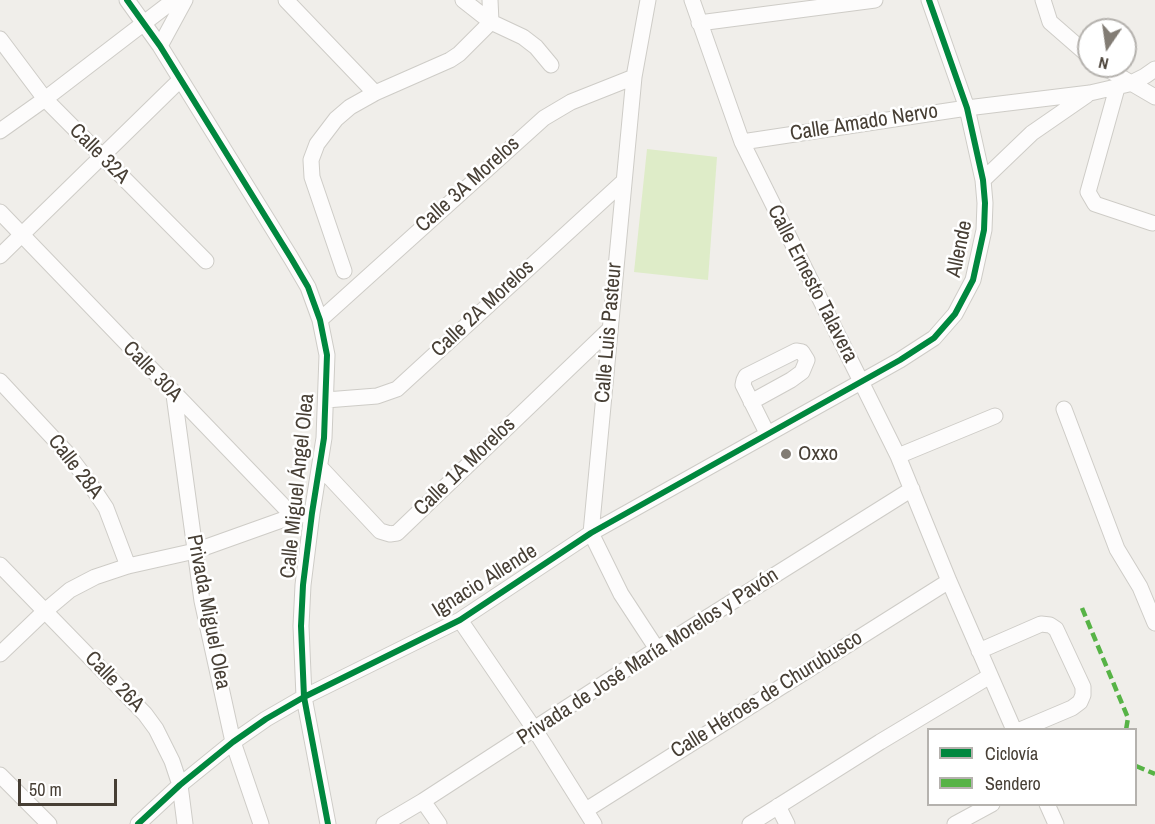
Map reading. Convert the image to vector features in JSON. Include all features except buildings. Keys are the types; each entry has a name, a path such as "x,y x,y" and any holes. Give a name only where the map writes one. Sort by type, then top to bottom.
{"street":[{"name":"Calle Miguel Ángel Olea","path":"127,0 160,46 291,258 308,287 320,320 327,355 326,400 320,467 303,585 301,626 304,697 328,824"},
{"path":"0,131 174,0"},
{"path":"160,46 185,0"},
{"path":"286,0 375,93"},
{"path":"462,0 491,22 523,37 536,47 551,65"},
{"path":"344,271 312,177 311,160 317,144 336,119 350,107 375,93 450,60 470,45 491,22 490,0"},
{"name":"Calle Luis Pasteur","path":"591,533 634,77 648,0"},
{"name":"Calle Ernesto Talavera","path":"692,0 742,142 898,456 949,581 1014,728"},
{"path":"699,23 875,0"},
{"name":"Allende","path":"861,382 934,338 955,314 973,280 979,259 984,230 983,180 967,108 929,0"},
{"path":"1043,0 1050,22 1077,46"},
{"name":"Calle 32A","path":"0,39 45,99 206,261"},
{"path":"1152,223 1095,204 1088,192 1088,186 1123,86 1155,69"},
{"name":"Calle 3A Morelos","path":"320,320 544,118 571,102 634,77"},
{"path":"1115,78 1123,86 1155,97"},
{"path":"0,256 180,80"},
{"name":"Calle Amado Nervo","path":"742,142 967,108 1089,93 1123,86"},
{"path":"983,180 1032,133 1089,93"},
{"name":"Calle 2A Morelos","path":"326,400 377,396 397,389 624,181"},
{"name":"Calle 30A","path":"0,212 293,516"},
{"name":"Calle 1A Morelos","path":"320,467 380,531 390,534 397,533 609,329"},
{"name":"Calle 28A","path":"0,381 67,453 88,481 106,508 128,566"},
{"name":"Ignacio Allende","path":"138,824 180,785 233,742 304,697 460,620 591,533 861,382"},
{"name":"Privada Miguel Olea","path":"174,395 202,601 233,742 261,824"},
{"path":"751,402 767,433"},
{"path":"1064,409 1117,549 1140,587 1155,623"},
{"path":"898,456 995,416"},
{"name":"Privada de José María Morelos y Pavón","path":"384,824 912,489"},
{"path":"0,654 70,590 95,577 128,566 195,551 293,516 312,513"},
{"path":"591,533 621,594 657,649"},
{"name":"Calle 26A","path":"0,565 145,714 156,729 172,761 180,785 185,824"},
{"name":"Calle Héroes de Churubusco","path":"586,810 949,581"},
{"path":"460,620 535,730 594,824"},
{"path":"980,651 1041,624 1050,625 1056,629 1083,687 1083,695 1080,702 1072,708 1022,728"},
{"path":"750,824 990,676"},
{"path":"0,775 49,824"},
{"path":"423,801 439,824"},
{"path":"778,806 788,824"},
{"path":"955,824 988,806"},
{"path":"1048,806 1056,824"}],"green space":[{"path":"647,149 717,157 708,280 634,272"}],"marked path":[{"path":"1082,608 1128,718 1126,728"},
{"path":"1137,766 1155,774"}],"cycle path":[{"path":"127,0 160,46 291,258 308,287 320,320 327,355 324,438 303,585 301,626 304,697 328,824"},
{"path":"138,824 180,785 233,742 266,719 304,697 460,620 591,533 900,360 934,338 955,314 973,280 984,230 985,203 983,180 967,108 929,0"}],"place":[{"name":"Oxxo","path":"786,454"}]}
